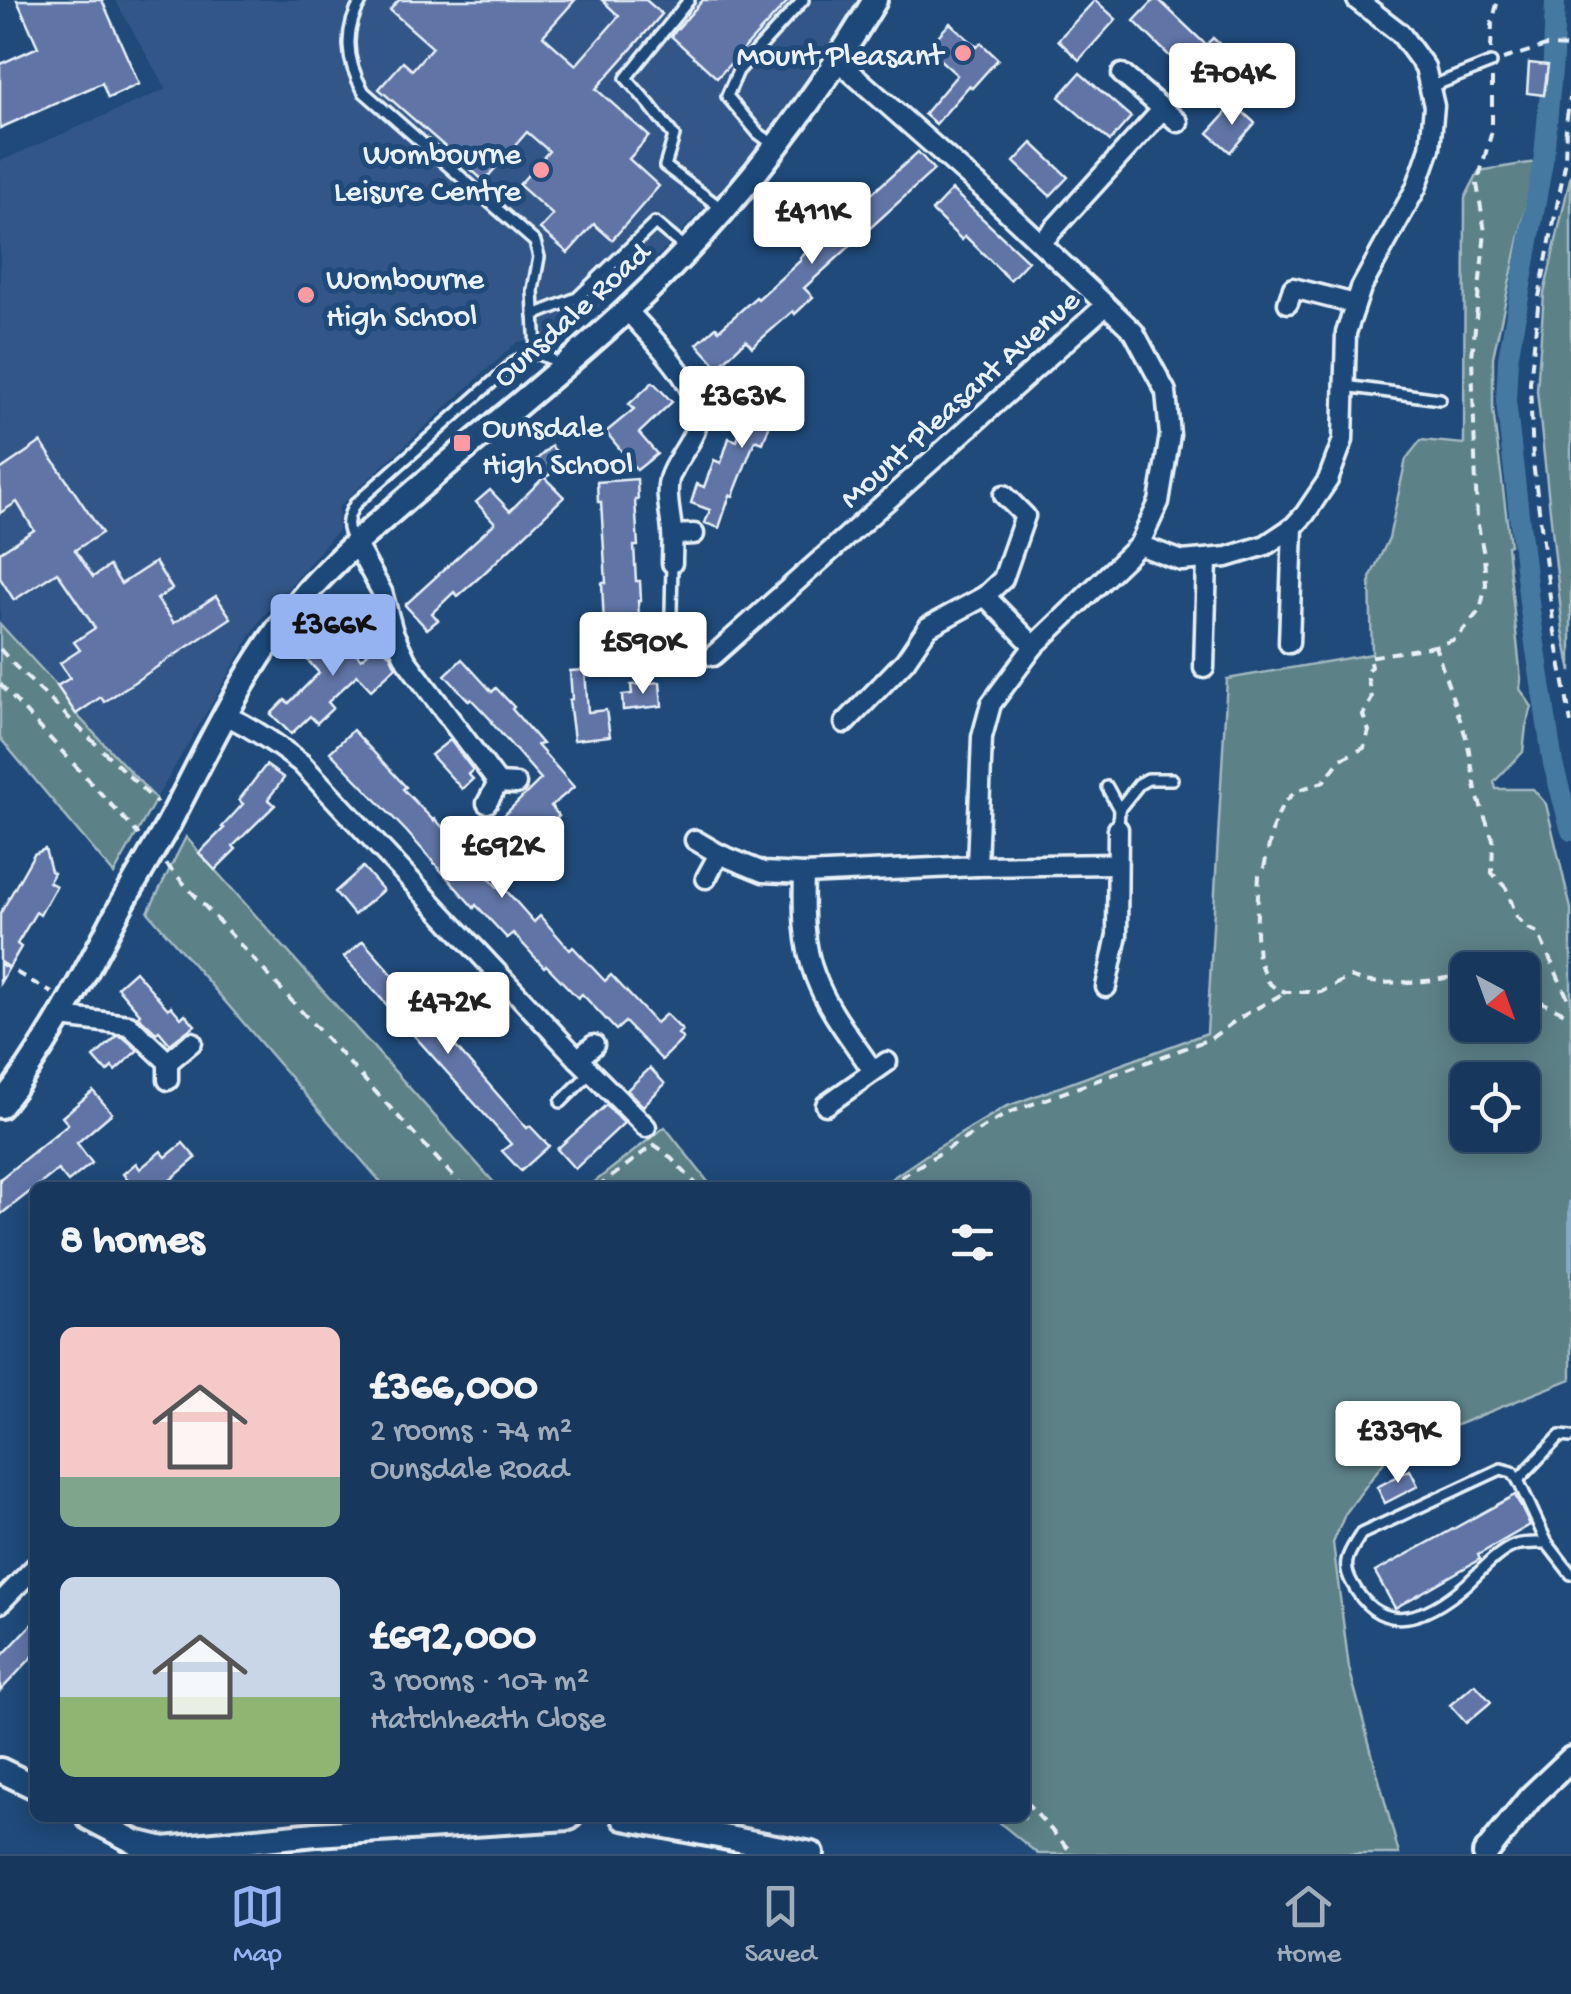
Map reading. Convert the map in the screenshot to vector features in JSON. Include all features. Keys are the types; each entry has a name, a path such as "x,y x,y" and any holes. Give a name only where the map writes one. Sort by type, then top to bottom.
{"street":[{"name":"Ounsdale Road","path":"0,1106 64,1010 124,902 164,814 288,615 355,543 561,368 688,250 775,146 838,61 875,0"},
{"path":"1139,545 1182,561 1207,560 1266,546 1293,527 1328,480 1342,440 1346,332 1361,288 1416,188 1430,148 1434,106 1425,66 1400,33 1357,0"},
{"name":"Mount Pleasant Avenue","path":"713,656 1106,306 984,189 838,61"},
{"path":"1122,74 1178,122"},
{"path":"1041,244 1162,110"},
{"path":"1288,303 1293,288 1355,304"},
{"path":"978,866 982,738 991,704 1034,646 1139,545 1159,502 1170,435 1166,392 1134,332 1106,306"},
{"path":"626,310 693,390 698,406 691,441 669,479 672,563"},
{"path":"846,722 905,662 928,627 985,596 1003,579 1025,516 1004,495"},
{"path":"1289,643 1293,527"},
{"path":"673,535 694,534"},
{"path":"355,543 382,592 392,632 406,660 508,783 487,803"},
{"path":"1204,668 1207,560"},
{"path":"985,596 1034,646"},
{"path":"225,715 249,726 300,764 646,1127"},
{"path":"1106,987 1118,936 1118,829"},
{"path":"694,840 763,872 1116,864"},
{"path":"706,878 719,854"},
{"path":"804,874 802,914 814,974 832,1010 880,1067 826,1105"},
{"path":"64,1010 129,1025 168,1071 192,1042"},
{"path":"585,1066 594,1045"},
{"path":"0,1603 30,1572"},
{"path":"1485,1854 1532,1797 1571,1758"},
{"path":"0,1770 30,1785"},
{"path":"96,1822 133,1848 164,1849 316,1834 506,1822"},
{"path":"670,1822 743,1847 812,1854"}],"lane":[{"path":"362,0 348,32 352,66 359,84 375,104 535,242 539,257 533,290 536,353"},
{"path":"688,0 626,78 674,136 665,166 723,210"},
{"path":"775,146 758,133 727,96 738,71 803,0"},
{"path":"1430,87 1491,63"},
{"path":"534,315 577,298 656,222 688,250"},
{"path":"355,543 348,534 347,522 355,504 516,361 536,353 561,368"},
{"path":"1345,386 1440,399"},
{"path":"670,662 672,563"},
{"path":"1118,809 1138,784 1148,779 1172,778"},
{"path":"1107,786 1118,809 1118,829"},
{"path":"561,1102 585,1066"},
{"path":"1518,1480 1560,1436 1571,1437"},
{"path":"1547,1543 1515,1545 1449,1599 1401,1619 1373,1611 1360,1599 1345,1572 1348,1555 1360,1534 1501,1469 1512,1472 1518,1480 1547,1543 1571,1574"}],"path":[{"path":"1450,977 1362,982 1350,976 1320,992 1286,992 1267,981 1258,958 1256,934 1259,875 1283,804 1296,790 1322,782 1341,759 1364,748 1368,740 1363,716 1372,698 1366,671 1370,667 1368,658 1435,646 1456,638 1480,610 1486,585 1477,520 1472,357 1484,232 1477,184 1492,131 1492,23 1498,0"},
{"path":"1491,63 1546,46 1570,47"},
{"path":"1571,92 1564,165 1539,297 1530,384 1533,462 1553,621 1571,723"},
{"path":"1435,646 1493,840 1492,873 1506,888 1517,918 1538,934 1571,1005"},
{"path":"0,649 164,814"},
{"path":"0,684 146,842"},
{"path":"159,856 458,1182"},
{"path":"0,962 64,1010"},
{"path":"895,1182 1008,1113 1210,1038 1286,992"},
{"path":"1540,1001 1571,1016"},
{"path":"605,1182 653,1144 694,1182"},
{"path":"1030,1807 1073,1854"}],"shaded area":[{"name":"Wombourne High School","path":"115,0 857,0 824,56 744,165 661,253 565,336 517,342 339,506 338,530 260,620 156,799 76,714 57,686 0,624 0,161 166,89"}],"green space":[{"path":"1536,162 1493,357 1493,410 1510,545 1507,546 1520,689 1532,707 1523,752 1494,782 1496,789 1533,789 1546,804 1571,909 1571,1379 1392,1451 1345,1514 1333,1543 1349,1668 1399,1854 1038,1854 999,1822 1030,1822 1030,1182 886,1182 1005,1107 1207,1033 1227,679 1372,654 1370,578 1389,538 1406,459 1421,440 1464,444 1465,198 1479,171"},
{"path":"1571,174 1571,672 1537,391 1544,294"},
{"path":"0,624 57,686 76,714 156,799 114,874 0,738"},
{"path":"186,837 494,1182 381,1182 148,912"},
{"path":"665,1127 708,1182 594,1182"}],"building":[{"path":"17,0 102,0 139,84 108,98 102,83 0,128 0,64 38,47"},
{"path":"399,0 575,0 543,36 576,65 619,16 602,0 646,0 662,14 596,89 649,136 629,159 659,186 612,240 594,224 568,253 540,229 553,215 519,185 549,151 527,132 484,181 379,89 403,62 412,70 432,47 390,10"},
{"path":"703,0 789,0 717,78 671,36"},
{"path":"1095,0 1116,19 1079,60 1058,40"},
{"path":"1154,0 1159,0 1206,45 1213,38 1227,51 1220,58 1240,77 1216,102 1134,21"},
{"name":"Mount Pleasant","path":"950,23 998,59 936,124 924,114 957,75 927,48"},
{"path":"1529,63 1548,65 1544,95 1527,93"},
{"path":"1080,73 1131,117 1110,141 1059,97"},
{"path":"1234,104 1255,123 1230,152 1208,133"},
{"path":"1032,143 1068,177 1050,196 1014,162"},
{"path":"918,152 934,170 804,288 813,297 795,314 793,311 752,347 746,340 718,367 697,344 758,299"},
{"path":"952,190 1028,261 1010,280 965,236 962,240 932,211"},
{"path":"777,377 801,387 794,405 784,402 777,423 771,421 763,443 755,440 719,528 705,523 710,510 691,503 697,484 704,487 714,460 721,463 729,438 737,441 745,418 750,420 757,397 764,400"},
{"path":"653,382 672,402 639,433 657,454 637,470 606,432 634,409 629,404"},
{"path":"41,442 102,533 75,550 93,577 109,566 121,584 155,562 172,589 157,599 174,623 216,596 231,618 104,702 101,697 76,714 57,686 70,678 60,663 80,650 74,642 95,628 57,572 14,600 0,578 0,552 34,530 17,502 0,513 0,470"},
{"path":"551,446 565,461 548,476 535,461"},
{"path":"544,477 564,497 482,575 458,596 454,592 432,613 438,620 427,629 405,605 495,523 476,502 490,490 510,511"},
{"path":"637,479 638,546 634,546 636,581 640,581 641,646 628,647 629,664 605,666 602,583 606,583 597,482"},
{"path":"334,628 361,659 379,643 396,667 371,690 357,675 328,702 333,708 317,723 310,716 291,734 271,714 285,700 289,703 319,673 305,657"},
{"path":"462,659 492,692 496,688 514,707 542,744 537,745 574,787 551,806 559,816 543,830 548,835 526,856 515,844 508,850 489,830 541,779 492,721 445,675"},
{"path":"585,670 588,712 606,710 610,736 574,740 570,671"},
{"path":"660,682 662,706 623,710 622,695 632,694 631,685"},
{"path":"353,730 406,787 403,789 534,922 540,916 605,981 611,975 656,1023 666,1014 682,1030 678,1034 683,1039 662,1060 625,1022 616,1030 582,994 578,998 544,967 513,933 507,938 476,905 474,908 330,752"},
{"path":"450,740 473,770 468,774 473,779 462,789 431,755"},
{"path":"266,765 284,778 268,799 275,805 233,846 236,849 215,870 199,853 243,804 239,800"},
{"path":"45,849 54,873 49,882 56,886 17,944 21,947 0,983 0,914 34,854"},
{"path":"363,867 383,890 354,915 335,892"},
{"path":"363,941 527,1128 530,1126 549,1146 521,1171 502,1151 511,1144 344,957"},
{"path":"135,971 168,1009 171,1006 181,1018 185,1014 195,1025 170,1044 138,1016 117,987"},
{"path":"117,1036 138,1050 115,1071 112,1067 107,1072 94,1057"},
{"path":"650,1068 665,1084 643,1106 627,1090"},
{"path":"93,1091 112,1113 77,1143 92,1163 68,1182 58,1170 43,1182 30,1182 30,1192 0,1215 0,1179 68,1124 62,1117"},
{"path":"606,1105 624,1123 575,1169 557,1149"},
{"path":"183,1143 196,1158 168,1182 129,1182 123,1174 136,1163 140,1169 161,1151 166,1157"},
{"path":"1410,1470 1418,1486 1385,1503 1377,1487"},
{"path":"1515,1495 1530,1525 1395,1608 1375,1572"},
{"path":"30,1626 30,1659 0,1691 0,1658"},
{"path":"1475,1684 1491,1702 1466,1723 1450,1705"}],"waterway":[{"path":"1555,0 1544,156 1508,359 1506,401 1530,610 1553,764 1571,831"},
{"path":"1571,1203 1571,1268"}],"place":[{"name":"Mount Pleasant","path":"963,53"},
{"name":"Wombourne Leisure Centre","path":"541,170"},
{"name":"Wombourne High School","path":"306,295"},
{"name":"Ounsdale High School","path":"462,443"}]}
